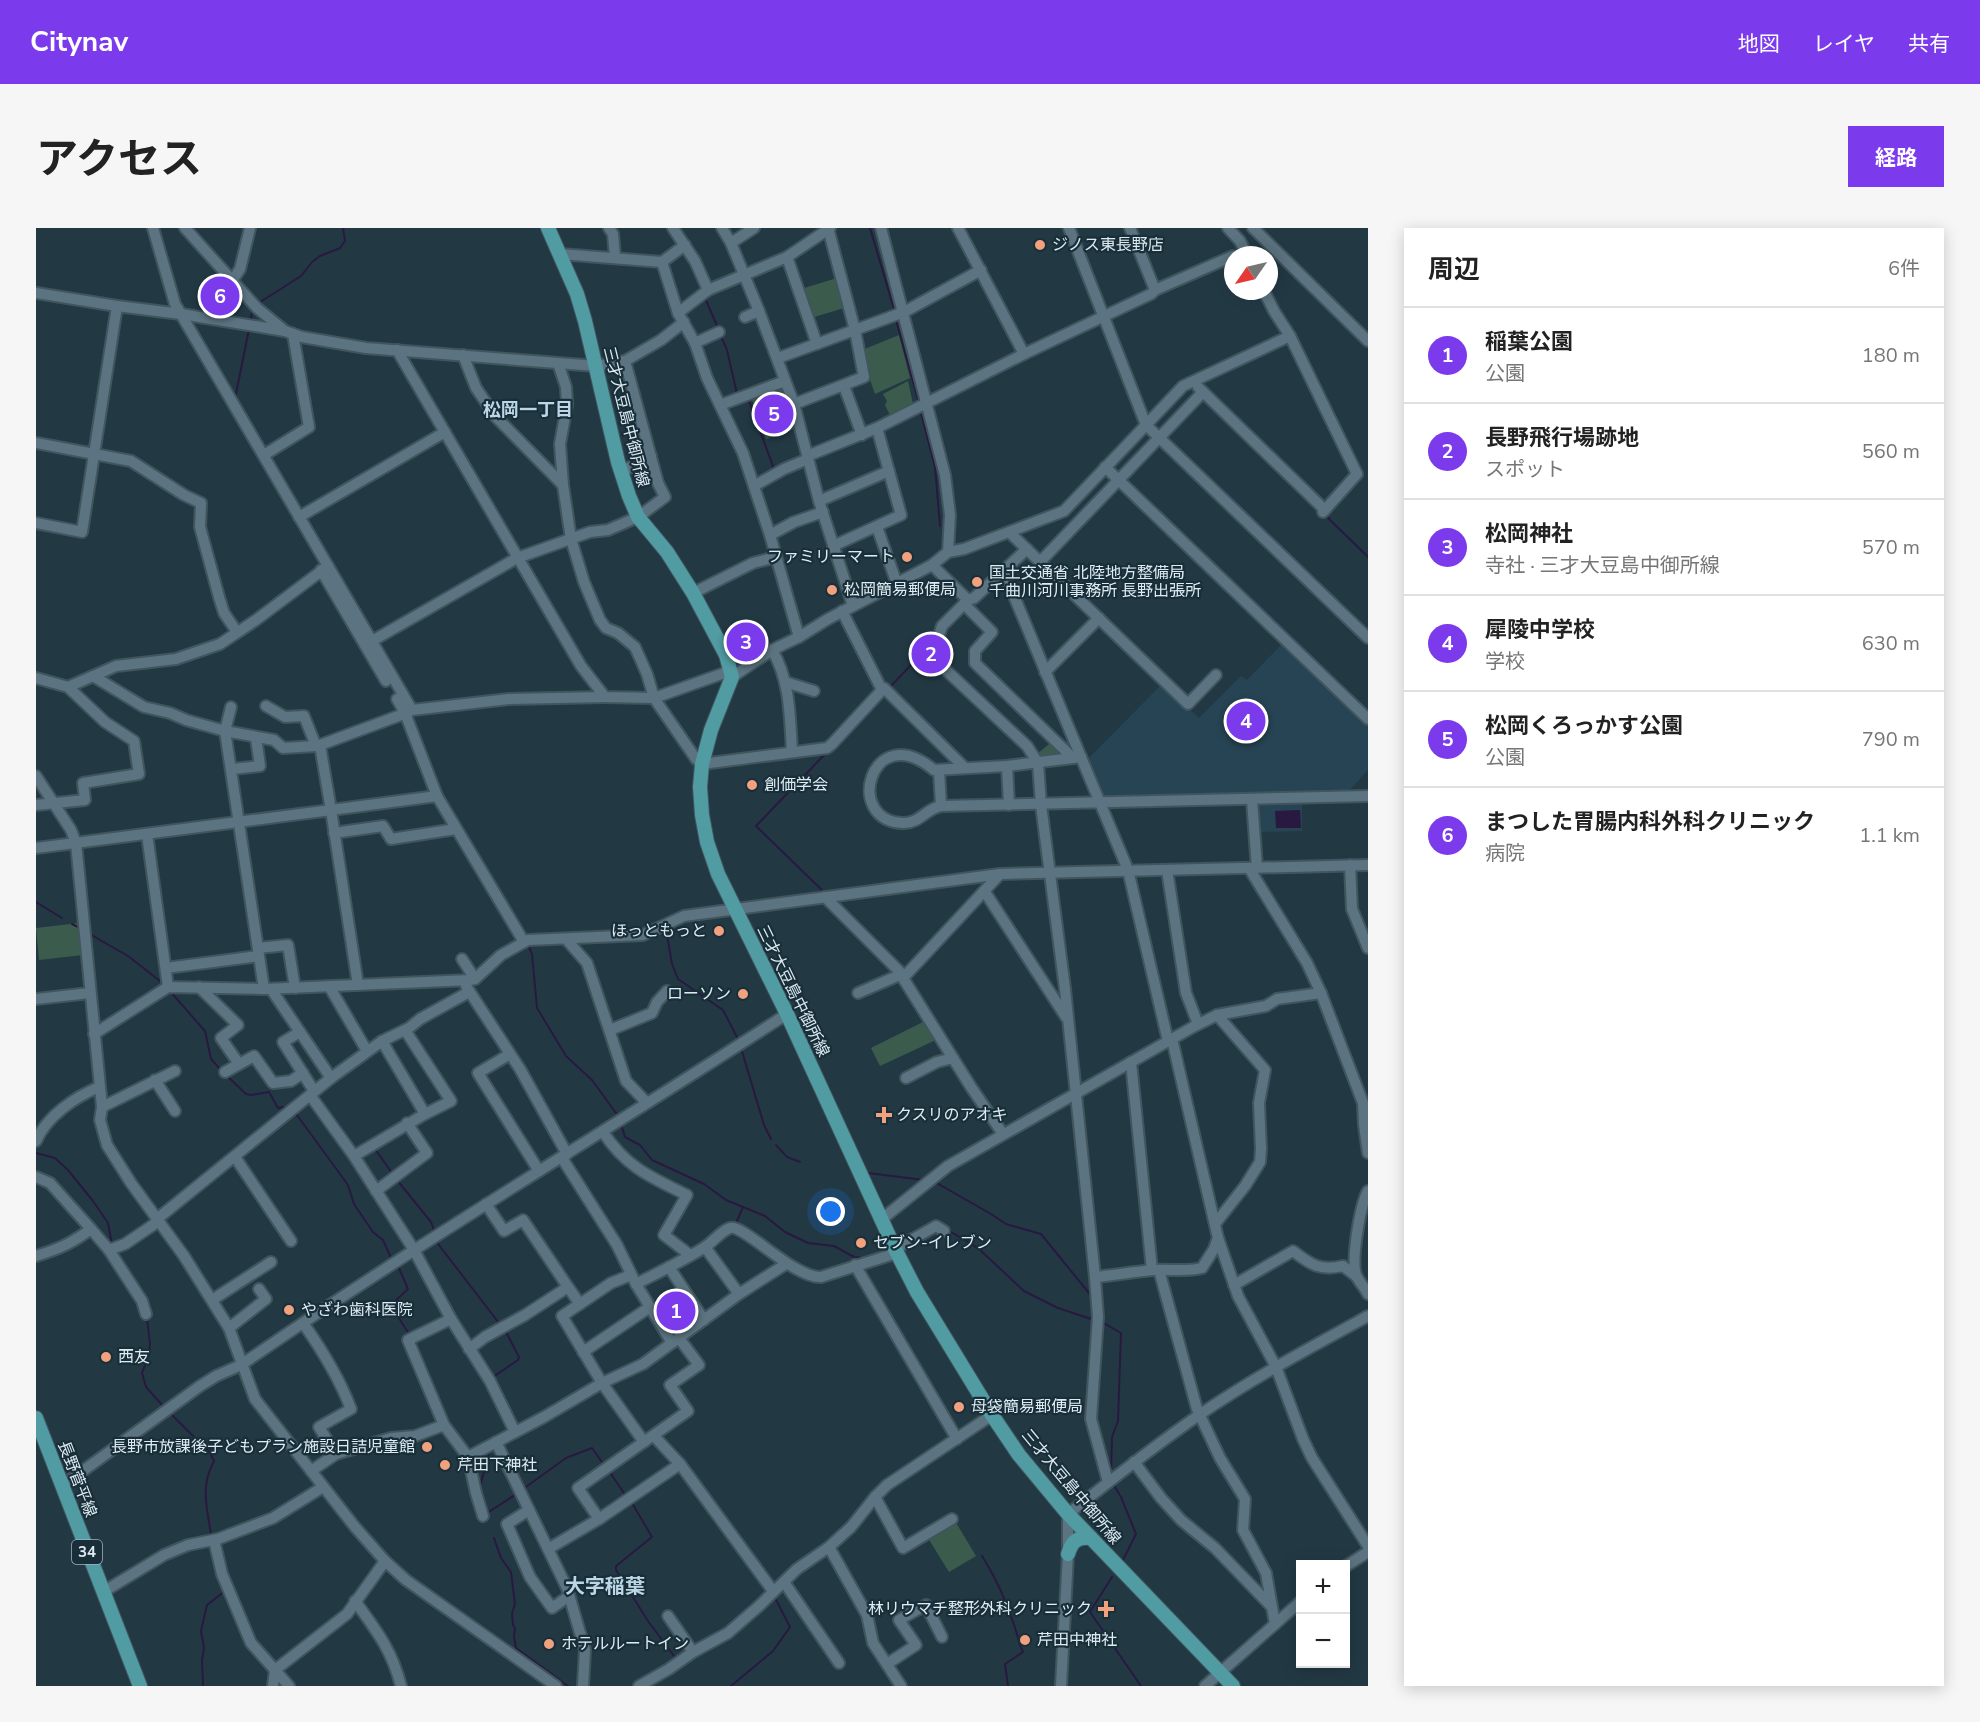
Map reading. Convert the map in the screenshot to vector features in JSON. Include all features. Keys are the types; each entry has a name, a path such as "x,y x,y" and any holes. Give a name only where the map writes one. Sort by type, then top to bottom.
{"main road":[{"name":"三才大豆島中御所線","path":"548,228 577,294 621,472 638,517 667,552 693,593 726,654 731,674 711,730 702,764 700,787 707,842 718,874 787,1014 896,1251 917,1292 992,1415 1019,1455 1068,1514 1233,1686"},
{"name":"長野菅平線","path":"36,1418 140,1686"},
{"path":"1068,1554 1072,1543 1077,1539 1091,1538"}],"street":[{"path":"153,228 181,314 300,517 325,568 408,712 437,796 526,941"},
{"path":"185,228 255,306 289,333 309,427 264,455"},
{"path":"232,281 240,269 250,228"},
{"path":"609,228 613,234 615,257"},
{"path":"674,228 704,278 708,290"},
{"path":"722,228 744,274 794,404 819,501 853,606"},
{"path":"731,243 754,228"},
{"path":"36,293 181,314 366,348 596,366 625,361 660,340 708,290 788,257 829,228 855,330 864,377 794,404"},
{"path":"880,228 904,312 945,475 950,515 948,552"},
{"path":"958,228 1024,354"},
{"path":"1069,228 1146,425 1368,638"},
{"path":"1130,228 1155,290"},
{"path":"1228,228 1240,241 1240,246"},
{"path":"1253,228 1368,342"},
{"path":"560,254 662,262 685,244"},
{"path":"788,257 817,344"},
{"path":"754,486 784,469 877,428 1024,354 1151,294 1155,290 1224,261"},
{"path":"662,262 681,318 695,343 707,378 743,453 770,535 799,637"},
{"path":"778,358 904,312 981,270"},
{"path":"1193,381 1324,511 1357,474 1290,336 1268,300"},
{"path":"36,524 82,532 117,306"},
{"path":"746,316 759,311"},
{"path":"695,343 719,332"},
{"path":"93,676 144,707 225,731 274,740 283,748 318,746 408,712 509,699 654,698 731,674 842,611 932,565 948,552 964,549 1064,511 1184,386 1290,336"},
{"path":"397,350 581,666 604,697"},
{"path":"463,355 476,388 496,417 562,485"},
{"path":"368,643 518,558 590,532 608,530 638,517 664,496 659,488 645,433 640,424 625,361"},
{"path":"558,363 566,387 567,405 560,444 562,485 571,539 584,582 600,620 606,628 618,633 635,646 654,698 696,759 702,764 827,748 882,690"},
{"path":"720,405 785,381"},
{"path":"844,386 862,435"},
{"path":"1040,562 1203,392"},
{"path":"833,546 901,516 877,428"},
{"path":"300,517 445,432"},
{"path":"36,443 131,461 184,495 201,502 200,527 219,597 224,613 237,632"},
{"path":"621,472 651,456"},
{"path":"1105,467 1368,719"},
{"path":"819,501 889,471"},
{"path":"770,535 794,522 823,512"},
{"path":"877,527 897,584"},
{"path":"1009,532 1188,704 1216,675"},
{"path":"1027,549 942,626 932,657 1027,746 1038,762 1095,1277 1097,1320 1091,1419 1108,1482"},
{"path":"693,593 753,563 776,557"},
{"path":"932,565 992,632 975,651 975,663 1077,757"},
{"path":"68,687 116,666 176,659 220,644 325,568"},
{"path":"1004,572 1077,757 1100,803 1128,870 1218,1238 1234,1285 1254,1328 1276,1367 1312,1458 1368,1546"},
{"path":"842,611 882,690"},
{"path":"1045,672 1099,618"},
{"path":"772,650 785,682 792,752"},
{"path":"36,678 68,687 105,722 134,741 139,774 83,783 85,800 36,805"},
{"path":"785,682 814,691"},
{"path":"882,690 884,688 964,767"},
{"path":"266,706 285,717 304,716 318,746 331,810 358,985"},
{"path":"231,707 225,731 258,952 267,989 331,1078"},
{"path":"232,770 260,766 256,738"},
{"path":"1077,757 1007,766 934,770 913,755 894,755 878,766 871,775 869,796 879,813 896,822 915,821 934,807 941,806 1368,796"},
{"path":"1007,766 1009,805"},
{"path":"939,770 941,806"},
{"path":"36,776 71,830 76,843 102,1107 100,1120 107,1145 229,1328 255,1399 323,1487 385,1561 406,1580 556,1686"},
{"path":"36,848 437,796"},
{"path":"1252,800 1253,868 1307,963 1366,1102 1364,1125 1368,1153"},
{"path":"334,832 383,826 391,839 456,829"},
{"path":"147,834 168,987"},
{"path":"1350,865 1352,909 1368,948"},
{"path":"94,1034 168,987 267,989 462,981 475,979 501,954 526,941 643,935 684,916 825,897 1000,874 1368,865"},
{"path":"1167,870 1186,993 1198,1024"},
{"path":"858,993 903,975 1000,874"},
{"path":"985,892 1068,1020"},
{"path":"825,897 903,975 953,1058 1003,1134"},
{"path":"566,939 587,963 626,1081 647,1103"},
{"path":"166,968 288,945 296,988"},
{"path":"462,959 475,979"},
{"path":"462,981 510,1054 564,1156 617,1245 633,1279 650,1307 675,1340 708,1375"},
{"path":"329,986 367,1051"},
{"path":"199,987 238,1025 221,1038 239,1064"},
{"path":"610,1030 652,1013 657,1002 667,991"},
{"path":"109,1250 125,1244 158,1220 211,1174 367,1051 469,992"},
{"path":"36,999 90,993"},
{"path":"882,1220 948,1166 1198,1024 1217,1015 1266,1006 1277,999 1321,993"},
{"path":"62,1486 200,1386 241,1365 414,1250 787,1014"},
{"path":"1215,1224 1239,1195 1260,1162 1262,1149 1260,1103 1265,1070 1217,1015"},
{"path":"354,1156 408,1123 451,1101 405,1030"},
{"path":"300,1032 283,1042 312,1093 414,1250 451,1319 490,1381 515,1432"},
{"path":"382,1041 425,1114"},
{"path":"510,1054 478,1073 539,1171"},
{"path":"225,1072 254,1056 273,1083 291,1081 303,1074"},
{"path":"906,1078 937,1062 953,1058"},
{"path":"1131,1062 1156,1270 1200,1414 1220,1458 1245,1499 1243,1530 1266,1573 1275,1624"},
{"path":"102,1107 175,1071"},
{"path":"154,1080 175,1111"},
{"path":"36,1141 40,1126 77,1096 99,1087"},
{"path":"376,1191 427,1153 408,1123"},
{"path":"603,1132 615,1150 642,1173 687,1195 664,1235 690,1255"},
{"path":"235,1157 291,1241"},
{"path":"36,1177 50,1183 109,1250 142,1301 146,1314"},
{"path":"1356,1276 1356,1242 1368,1191"},
{"path":"486,1204 504,1231 523,1220 580,1304"},
{"path":"644,1442 602,1383 562,1316 611,1283 633,1279 669,1267 705,1247 729,1228 734,1227 749,1235 786,1264 814,1277 821,1277 896,1251 928,1229 936,1226 941,1229"},
{"path":"36,1256 56,1251 92,1229"},
{"path":"1095,1277 1156,1270 1190,1271 1202,1268 1218,1238"},
{"path":"705,1247 739,1294"},
{"path":"1234,1285 1293,1251 1307,1262 1322,1268 1343,1266 1356,1276 1368,1294"},
{"path":"212,1300 271,1262"},
{"path":"468,1457 602,1383 643,1364 739,1294 786,1264"},
{"path":"855,1265 957,1439"},
{"path":"669,1267 704,1320"},
{"path":"469,1349 568,1287"},
{"path":"229,1328 266,1299 258,1289"},
{"path":"583,1352 650,1307"},
{"path":"1060,1686 1068,1554 1068,1514 1200,1414 1276,1367 1368,1316"},
{"path":"451,1319 408,1340 444,1425 468,1457 483,1516"},
{"path":"303,1323 325,1354 351,1408 319,1427 336,1454"},
{"path":"599,1519 578,1488 688,1412 670,1385 699,1365"},
{"path":"639,1686 728,1633 797,1569 829,1547 851,1527 887,1485 992,1415"},
{"path":"312,1471 336,1454 391,1438 415,1436 444,1425"},
{"path":"654,1436 680,1464 773,1592"},
{"path":"496,1442 567,1588 585,1650 583,1686"},
{"path":"1134,1462 1181,1520 1215,1548 1270,1605"},
{"path":"548,1549 599,1519 680,1464"},
{"path":"103,1592 164,1555 188,1545 214,1540 273,1518 323,1487"},
{"path":"875,1497 903,1548 952,1520"},
{"path":"528,1510 507,1524 530,1577 552,1608 569,1596"},
{"path":"214,1540 222,1574 251,1643 290,1686"},
{"path":"829,1547 867,1615 873,1643 901,1686"},
{"path":"1350,1563 1368,1552"},
{"path":"273,1686 275,1670 347,1614 385,1561"},
{"path":"784,1582 839,1664"},
{"path":"355,1601 387,1646 401,1686"},
{"path":"887,1664 916,1645 899,1620 926,1605 942,1637"},
{"path":"1205,1686 1296,1606"},
{"path":"668,1616 693,1652"}],"shaded area":[{"path":"1284,642 1368,723 1368,770 1347,793 1102,798 1088,759 1160,686 1164,686 1199,718 1241,676 1247,680"},
{"path":"1302,801 1302,831 1260,832 1259,805 1261,803"},
{"path":"1300,810 1301,828 1276,828 1275,811"}],"green space":[{"path":"837,278 844,308 811,318 801,289"},
{"path":"899,335 910,378 875,394 860,351"},
{"path":"908,381 913,404 891,417 883,394"},
{"path":"782,387 797,428 766,439 752,400"},
{"path":"1054,740 1065,756 1041,757 1037,754"},
{"path":"79,923 83,955 39,960 36,928"},
{"path":"927,1020 938,1039 880,1066 871,1048"},
{"path":"680,1288 699,1317 677,1336 671,1333 653,1305"},
{"path":"955,1521 976,1556 949,1572 928,1538"}],"waterway":[{"path":"257,304 301,276 320,256 340,248 345,241 343,228"},
{"path":"870,228 894,309"},
{"path":"725,243 736,271"},
{"path":"705,298 718,328"},
{"path":"250,323 253,308"},
{"path":"756,317 761,331"},
{"path":"896,320 919,403"},
{"path":"235,399 249,329"},
{"path":"720,334 727,350 737,394"},
{"path":"763,337 766,345"},
{"path":"784,362 851,337"},
{"path":"748,398 774,469"},
{"path":"921,413 935,467 940,526"},
{"path":"1325,515 1368,557"},
{"path":"888,689 932,643"},
{"path":"826,894 756,826 828,751"},
{"path":"36,902 62,918"},
{"path":"72,924 78,927"},
{"path":"666,929 672,964 678,979 723,1010 738,1039"},
{"path":"88,933 128,956 160,981"},
{"path":"527,943 532,954 537,1008 566,1056 592,1080 616,1113"},
{"path":"169,990 205,1031 211,1059 222,1071"},
{"path":"741,1048 764,1125 771,1139"},
{"path":"226,1075 246,1094 269,1092 278,1108 283,1107"},
{"path":"294,1111 348,1185 354,1204 373,1232 383,1240 392,1260"},
{"path":"621,1124 625,1137 640,1145 652,1160 704,1184 726,1200 765,1216 785,1232 808,1243 834,1246 856,1258 859,1257"},
{"path":"776,1145 787,1157 800,1162"},
{"path":"375,1149 392,1173"},
{"path":"36,1153 55,1158 68,1170 108,1223 112,1244"},
{"path":"868,1173 924,1180"},
{"path":"397,1180 431,1222 434,1230"},
{"path":"935,1182 1006,1224 1041,1234 1093,1298"},
{"path":"737,1221 743,1207"},
{"path":"948,1230 979,1249 1024,1291 1058,1308 1094,1320"},
{"path":"435,1240 499,1323"},
{"path":"399,1268 408,1289 395,1301 397,1315 409,1334"},
{"path":"147,1319 150,1344 142,1373 146,1387 163,1406"},
{"path":"1102,1322 1121,1333 1118,1421 1112,1437 1111,1474"},
{"path":"493,1377 519,1357 505,1330"},
{"path":"171,1414 210,1453 214,1461 206,1488 206,1506 211,1535"},
{"path":"523,1489 566,1458 592,1448 604,1465"},
{"path":"480,1487 490,1449"},
{"path":"609,1471 626,1496"},
{"path":"1113,1484 1121,1497 1136,1534 1123,1560"},
{"path":"487,1513 515,1495"},
{"path":"632,1503 652,1537 616,1566 616,1570 648,1621 677,1660"},
{"path":"711,1514 720,1527"},
{"path":"494,1538 501,1558 511,1572 515,1604 512,1613 516,1648 568,1686"},
{"path":"982,1556 1004,1598 1023,1652 1005,1664 1008,1686"},
{"path":"1112,1577 1090,1612 1141,1686"},
{"path":"203,1686 204,1648 201,1631 207,1605 225,1591"},
{"path":"731,1686 773,1651 790,1627 774,1596"}],"place":[{"name":"ジノス東長野店","path":"1040,245"},
{"name":"まつした胃腸内科外科クリニック","path":"220,296"},
{"name":"松岡くろっかす公園","path":"774,414"},
{"name":"ファミリーマート","path":"907,557"},
{"name":"国土交通省 北陸地方整備局 千曲川河川事務所 長野出張所","path":"977,582"},
{"name":"松岡簡易郵便局","path":"832,590"},
{"name":"松岡神社","path":"746,642"},
{"name":"長野飛行場跡地","path":"931,654"},
{"name":"犀陵中学校","path":"1246,721"},
{"name":"創価学会","path":"752,785"},
{"name":"ほっともっと","path":"719,931"},
{"name":"ローソン","path":"743,994"},
{"name":"クスリのアオキ","path":"884,1115"},
{"name":"セブン-イレブン","path":"861,1243"},
{"name":"やざわ歯科医院","path":"289,1310"},
{"name":"稲葉公園","path":"676,1311"},
{"name":"西友","path":"106,1357"},
{"name":"母袋簡易郵便局","path":"959,1407"},
{"name":"長野市放課後子どもプラン施設日詰児童館","path":"427,1447"},
{"name":"芹田下神社","path":"445,1465"},
{"name":"林リウマチ整形外科クリニック","path":"1106,1609"},
{"name":"芹田中神社","path":"1025,1640"},
{"name":"ホテルルートイン","path":"549,1644"}],"district":[{"name":"松岡一丁目","path":"528,410"},
{"name":"大字稲葉","path":"605,1586"}]}
